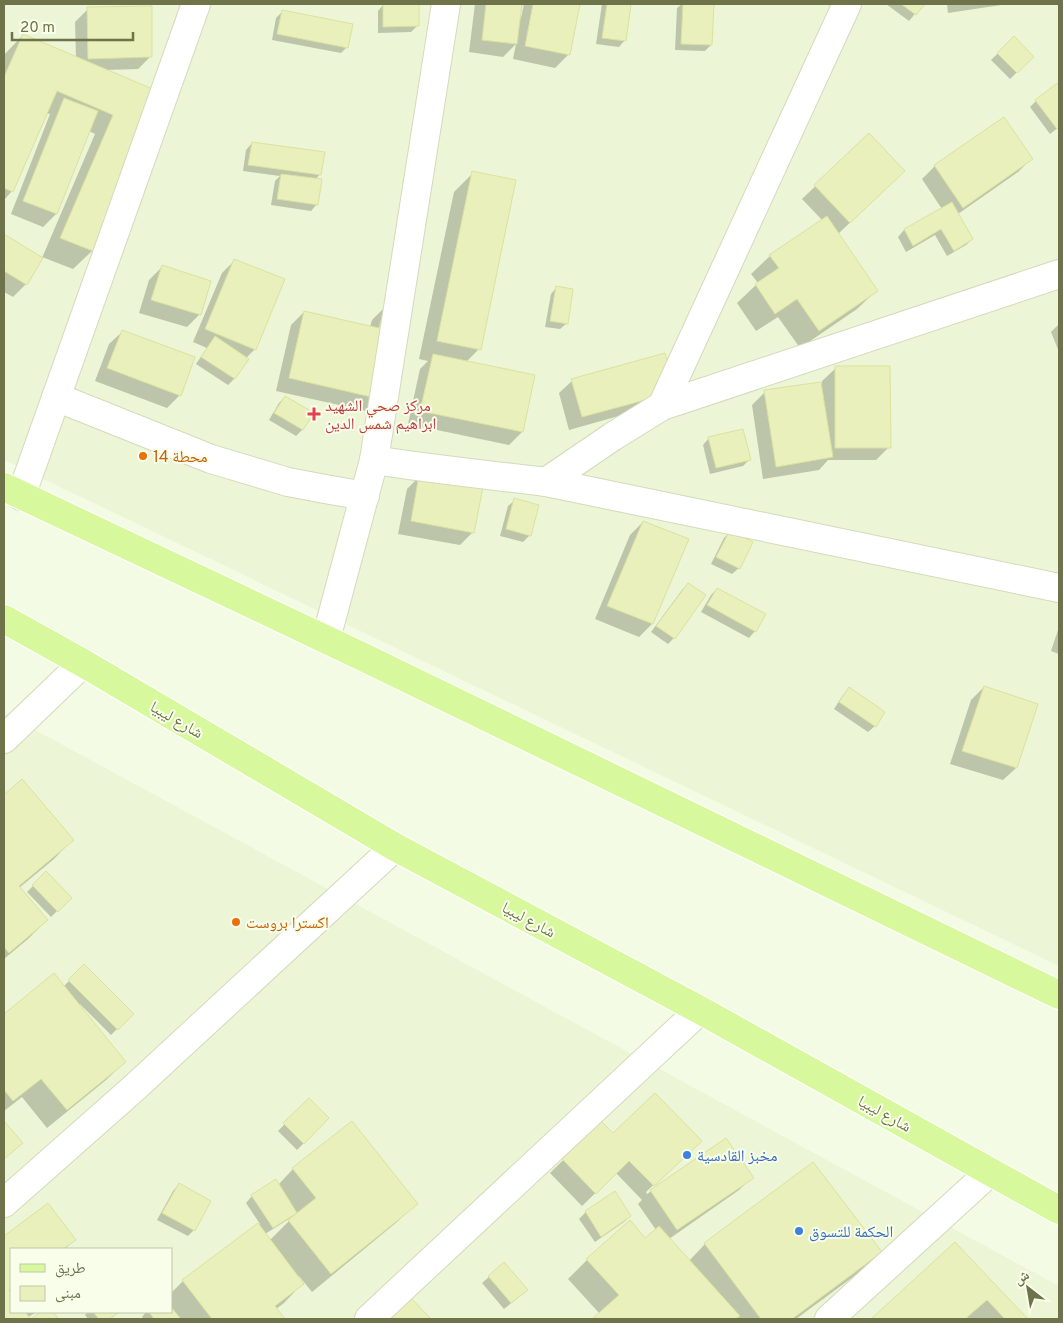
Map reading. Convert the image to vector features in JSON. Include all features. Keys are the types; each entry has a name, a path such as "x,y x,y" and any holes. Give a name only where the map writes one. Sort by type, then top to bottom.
{"main road":[{"path":"12,492 326,639 1059,995"},
{"name":"شارع ليبيا","path":"4,619 395,847 700,1010 1059,1210"}],"street":[{"path":"12,492 56,397 196,4"},
{"path":"326,639 374,460 446,4"},
{"path":"662,406 847,4"},
{"path":"546,482 662,406 1059,274"},
{"path":"56,397 211,459 288,482 365,496"},
{"path":"374,460 546,482 1059,588"},
{"path":"4,739 83,664"},
{"path":"4,1203 133,1089 395,847"},
{"path":"369,1319 700,1010"},
{"path":"829,1319 990,1172"}],"shaded area":[{"path":"4,4 1059,4 1059,966 4,460"},
{"path":"4,713 1059,1286 1059,1319 4,1319"}],"building":[{"path":"383,4 419,4 419,26 383,27"},
{"path":"486,4 522,4 517,44 482,40"},
{"path":"533,4 580,4 570,55 525,46"},
{"path":"607,4 631,4 626,41 602,38"},
{"path":"683,4 714,4 712,45 681,44"},
{"path":"901,4 925,4 916,15"},
{"path":"152,6 152,57 88,59 87,7"},
{"path":"282,10 353,24 348,48 277,34"},
{"path":"23,34 162,93 93,251 60,238 113,115 57,91 13,192 4,188 4,77"},
{"path":"1014,36 1034,57 1017,73 997,53"},
{"path":"1059,82 1059,127 1057,129 1035,100"},
{"path":"64,98 98,111 57,214 23,201"},
{"path":"1004,117 1033,159 963,208 934,165"},
{"path":"869,133 905,171 850,223 814,185"},
{"path":"252,142 325,152 321,175 248,165"},
{"path":"472,171 516,180 481,350 437,341"},
{"path":"281,174 322,179 318,205 277,199"},
{"path":"952,202 973,239 954,251 941,229 913,246 904,229"},
{"path":"827,216 878,291 819,331 797,299 775,314 755,284 779,268 769,255"},
{"path":"4,234 43,258 27,285 4,271"},
{"path":"234,259 285,279 256,350 205,329"},
{"path":"162,265 211,281 201,315 151,300"},
{"path":"556,286 573,289 568,324 550,321"},
{"path":"385,305 380,399 289,378 304,311 379,328"},
{"path":"122,330 195,357 181,396 107,368"},
{"path":"215,336 249,359 235,379 201,357"},
{"path":"665,353 675,392 582,417 571,379"},
{"path":"433,354 535,375 523,432 420,411"},
{"path":"835,366 890,366 891,448 835,448"},
{"path":"821,382 833,457 776,467 764,390"},
{"path":"285,396 314,413 303,430 274,413"},
{"path":"743,429 751,460 716,468 708,437"},
{"path":"419,475 483,487 474,533 411,521"},
{"path":"514,498 539,505 531,536 506,529"},
{"path":"643,521 689,539 653,624 607,606"},
{"path":"730,530 753,542 740,569 716,557"},
{"path":"688,583 706,595 675,639 656,626"},
{"path":"717,588 766,614 756,632 707,605"},
{"path":"984,686 1038,704 1017,768 962,751"},
{"path":"849,687 885,712 876,727 839,702"},
{"path":"22,779 74,840 19,886 48,920 9,953 4,947 4,795"},
{"path":"46,871 72,898 58,912 32,885"},
{"path":"84,964 134,1014 118,1030 68,980"},
{"path":"54,973 126,1062 67,1110 41,1079 13,1101 4,1090 4,1014"},
{"path":"655,1093 702,1141 654,1186 629,1161 596,1194 562,1159 601,1121 613,1133"},
{"path":"309,1098 329,1118 304,1144 283,1123"},
{"path":"4,1121 23,1143 4,1159"},
{"path":"352,1121 418,1204 331,1274 288,1220 316,1198 292,1168"},
{"path":"726,1138 754,1178 677,1230 650,1190"},
{"path":"813,1162 882,1252 792,1319 761,1319 704,1243"},
{"path":"276,1179 297,1213 273,1228 251,1195"},
{"path":"179,1183 211,1201 195,1231 162,1213"},
{"path":"615,1191 631,1216 601,1237 585,1211"},
{"path":"48,1203 76,1240 64,1248 10,1248 10,1313 26,1313 31,1319 4,1319 4,1236"},
{"path":"630,1220 645,1238 659,1226 740,1316 735,1319 592,1319 619,1295 586,1259"},
{"path":"258,1223 304,1284 275,1306 285,1319 212,1319 182,1280"},
{"path":"955,1242 1028,1319 1005,1319 987,1300 965,1319 871,1319"},
{"path":"504,1262 528,1290 511,1303 488,1276"},
{"path":"409,1296 431,1319 384,1319"},
{"path":"172,1308 181,1319 154,1319 150,1313 172,1313"},
{"path":"40,1313 54,1313 59,1319 31,1319"},
{"path":"94,1313 118,1313 110,1319 99,1319"}],"place":[{"name":"مركز صحي الشهيد ابراهيم شمس الدين","path":"314,414"},
{"name":"محطة 14","path":"143,456"},
{"name":"اكسترا بروست","path":"236,922"},
{"name":"مخبز القادسية","path":"687,1155"},
{"name":"الحكمة للتسوق","path":"799,1231"}]}
